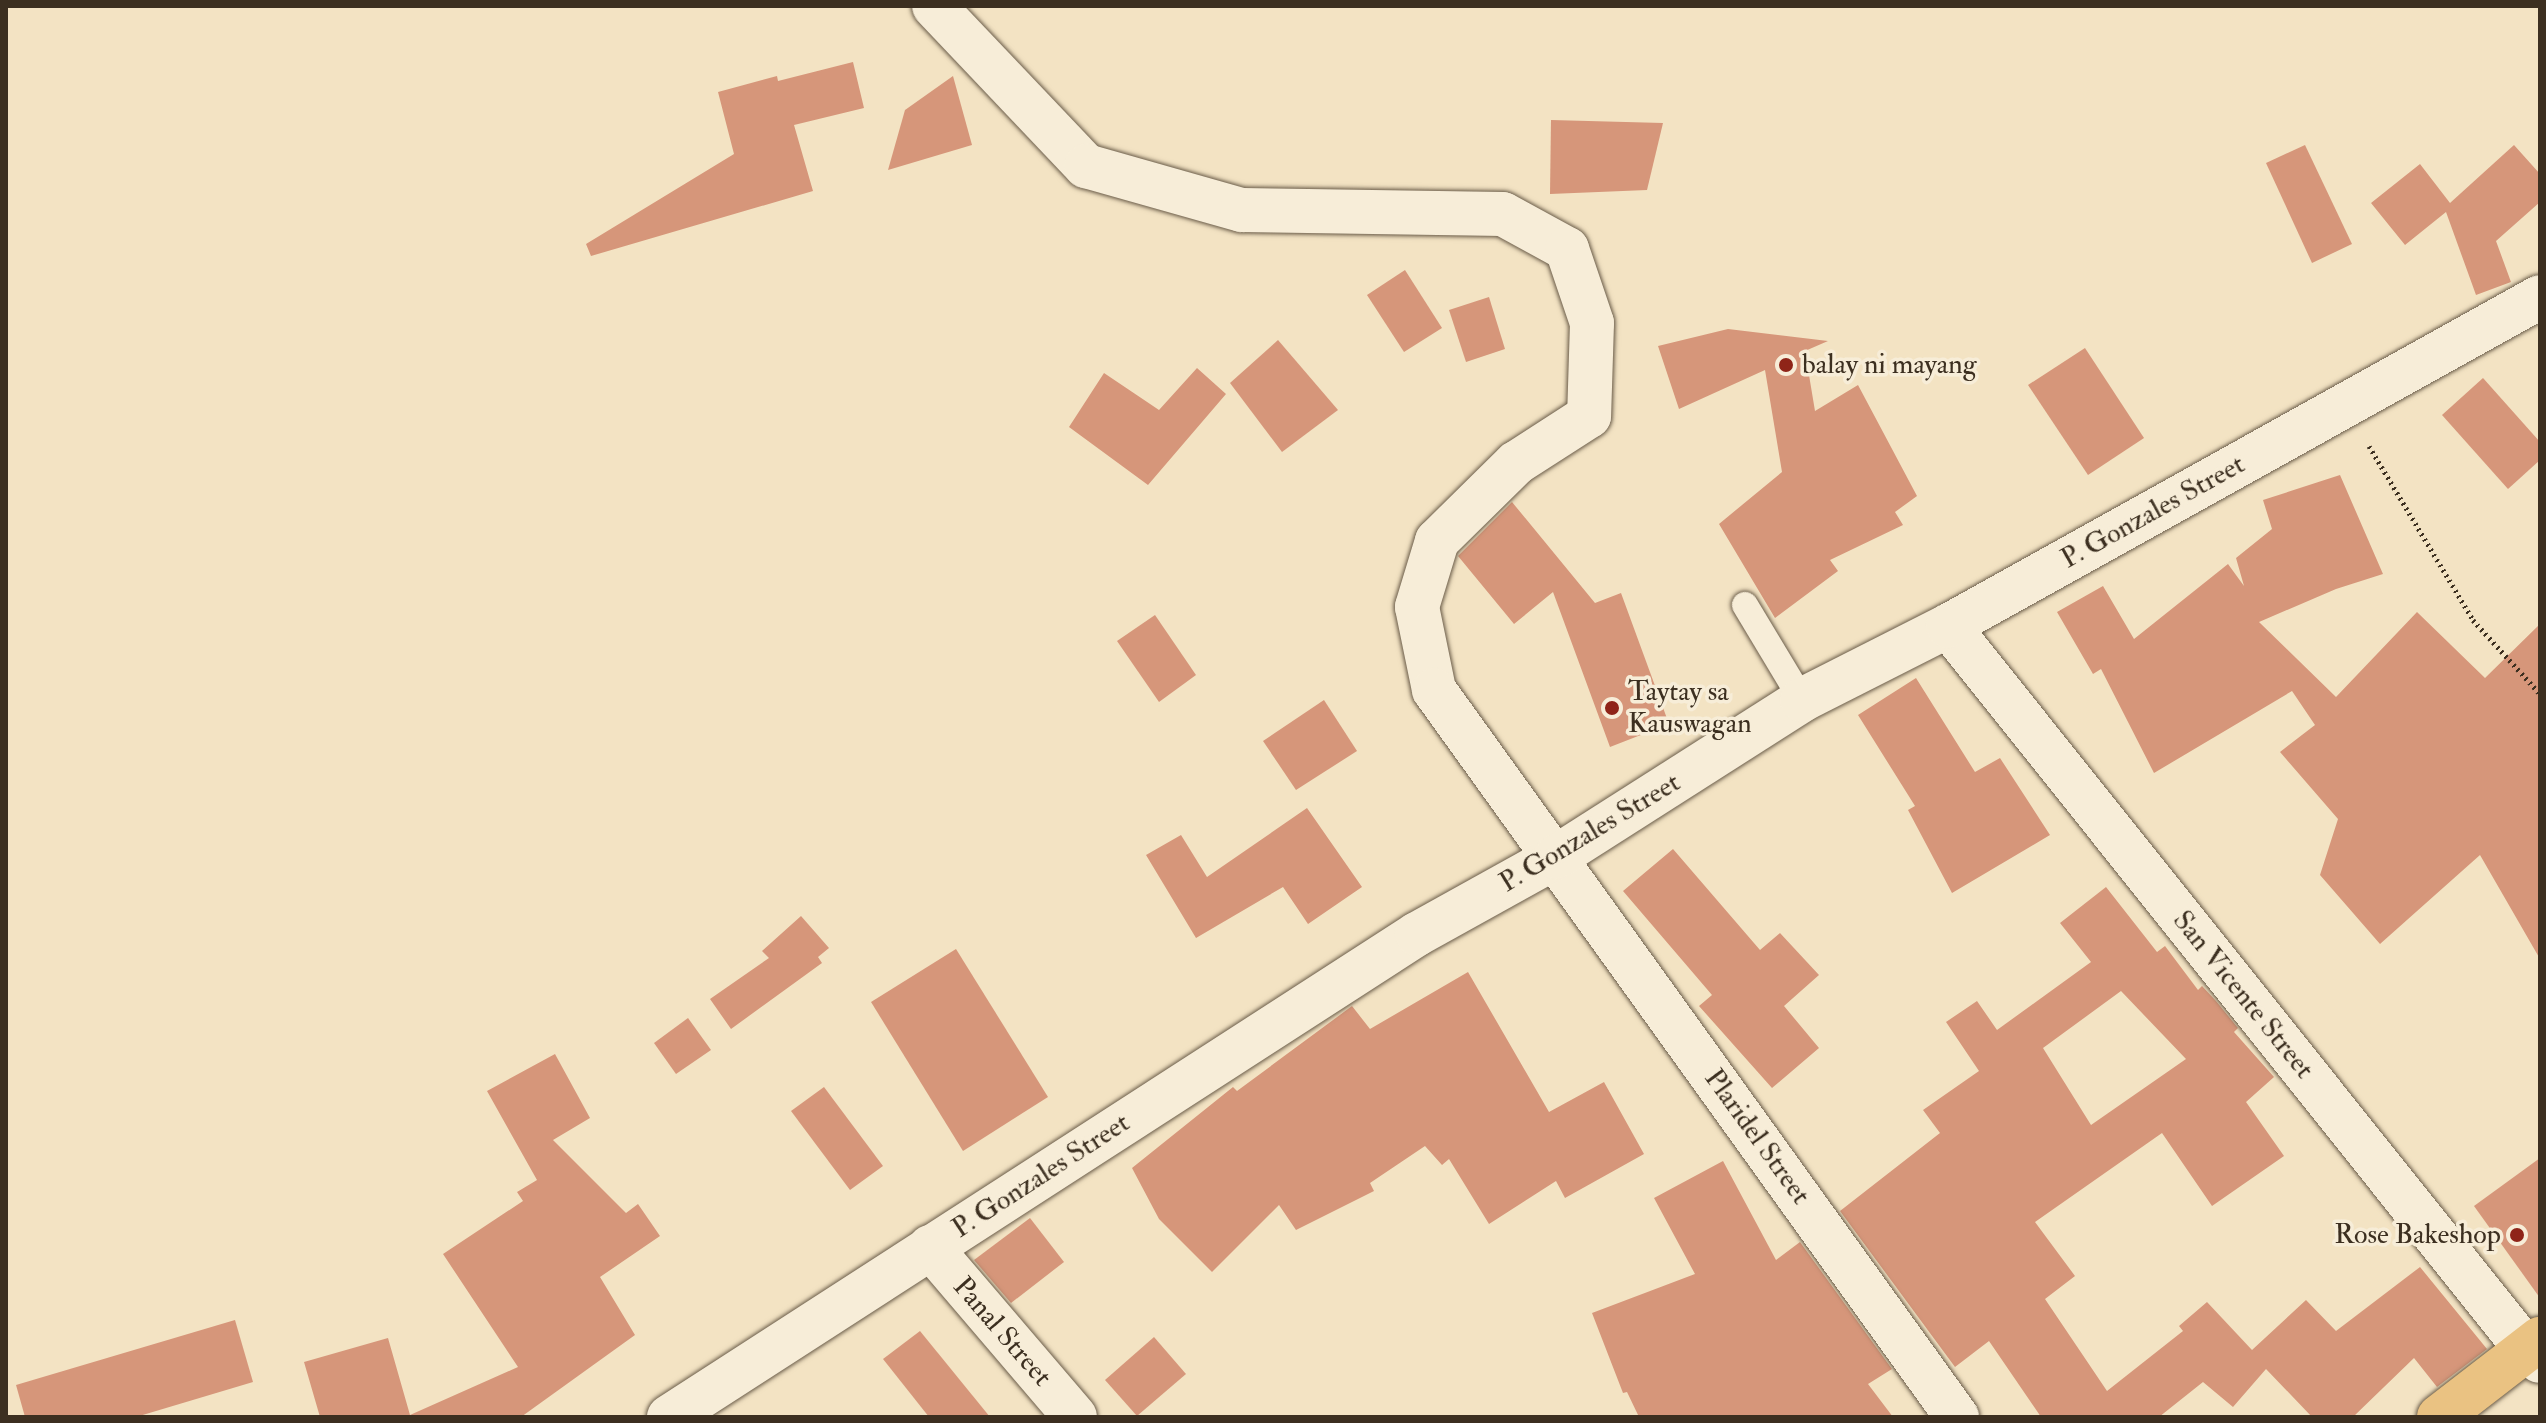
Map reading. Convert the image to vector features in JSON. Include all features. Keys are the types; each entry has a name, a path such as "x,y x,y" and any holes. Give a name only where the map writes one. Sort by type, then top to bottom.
{"main road":[{"path":"2439,1417 2535,1349"}],"street":[{"name":"Plaridel Street","path":"934,6 1086,166 1242,210 1503,214 1567,249 1592,323 1589,416 1516,463 1437,541 1417,607 1434,690 1957,1417"},
{"name":"P. Gonzales Street","path":"669,1417 1417,934 1556,857 1802,700 1948,626 2540,297"},
{"name":"San Vicente Street","path":"1948,626 2535,1349"},
{"name":"Panal Street","path":"930,1247 1075,1417"}],"lane":[{"path":"1745,605 1802,700"}],"path":[{"path":"2345,406 2473,620 2540,694"}],"building":[{"path":"853,62 864,108 794,125 813,191 591,256 586,244 734,154 718,92 777,76 778,81"},
{"path":"953,76 972,145 888,170 905,110"},
{"path":"1551,120 1663,123 1647,190 1550,194"},
{"path":"2305,145 2352,244 2312,263 2266,163"},
{"path":"2514,145 2540,174 2540,202 2496,241 2511,282 2476,295 2446,212 2405,245 2371,203 2420,164 2450,203"},
{"path":"1405,270 1442,328 1404,352 1367,295"},
{"path":"1489,297 1505,349 1466,362 1449,310"},
{"path":"1728,329 1828,341 1805,351 1815,411 1858,385 1917,496 1895,512 1903,525 1830,560 1838,571 1775,618 1719,524 1782,472 1765,370 1679,409 1658,346"},
{"path":"1278,340 1338,410 1282,452 1230,383"},
{"path":"2085,348 2144,438 2088,475 2028,385"},
{"path":"1197,368 1226,394 1148,485 1069,427 1104,373 1159,410"},
{"path":"2483,378 2540,442 2540,460 2508,489 2442,415"},
{"path":"2340,475 2383,574 2336,589 2259,622 2336,697 2417,612 2485,678 2540,624 2540,959 2480,855 2380,944 2320,875 2338,819 2280,752 2315,725 2292,691 2154,773 2101,669 2093,674 2057,612 2103,586 2134,639 2228,564 2244,586 2236,558 2272,529 2263,500"},
{"path":"1512,502 1595,603 1621,593 1669,724 1610,747 1553,592 1514,624 1458,556"},
{"path":"1155,615 1196,675 1159,702 1117,641"},
{"path":"1916,678 1975,772 2000,758 2050,835 1952,893 1908,810 1915,806 1858,715"},
{"path":"1324,700 1357,751 1296,790 1263,741"},
{"path":"1307,808 1362,887 1308,924 1283,887 1196,938 1146,855 1181,835 1207,877"},
{"path":"1673,849 1760,950 1780,933 1819,975 1784,1006 1819,1048 1772,1088 1699,1006 1712,995 1623,891"},
{"path":"2106,887 2157,952 2165,946 2198,990 2202,986 2216,1001 2238,1028 2234,1032 2274,1077 2246,1102 2284,1156 2212,1206 2162,1133 2035,1222 2075,1276 2045,1299 2107,1391 2183,1331 2179,1326 2207,1302 2252,1350 2306,1300 2336,1331 2420,1267 2487,1349 2437,1387 2414,1358 2353,1417 2312,1417 2266,1369 2233,1407 2203,1382 2159,1417 2041,1417 1989,1341 1955,1367 1840,1211 1940,1133 1923,1110 1979,1071 1946,1022 1977,1001 1997,1030 2091,962 2060,923","holes":["2121,991 2186,1059 2091,1125 2043,1048"]},
{"path":"801,916 829,948 818,957 822,963 731,1029 710,999 769,958 762,951"},
{"path":"956,949 1048,1097 963,1151 871,1002"},
{"path":"1468,972 1549,1112 1604,1082 1644,1154 1565,1198 1556,1181 1489,1224 1449,1159 1442,1165 1425,1146 1370,1183 1374,1191 1296,1230 1279,1205 1212,1272 1159,1219 1132,1168 1233,1087 1237,1091 1352,1006 1370,1029"},
{"path":"688,1018 711,1050 676,1074 654,1043"},
{"path":"555,1054 590,1118 553,1140 626,1213 638,1204 660,1236 600,1277 635,1335 521,1417 320,1417 304,1362 388,1338 410,1415 518,1367 443,1254 523,1201 517,1192 537,1180 487,1091"},
{"path":"824,1087 883,1166 850,1190 791,1111"},
{"name":"Rose Bakeshop","path":"2540,1158 2540,1298 2474,1206"},
{"path":"1723,1161 1776,1260 1800,1242 1892,1369 1868,1384 1893,1417 1639,1417 1627,1392 1623,1393 1592,1313 1695,1274 1654,1198"},
{"path":"1030,1218 1064,1262 1011,1303 974,1260"},
{"path":"235,1320 253,1382 136,1417 25,1417 16,1385"},
{"path":"920,1331 990,1417 929,1417 883,1359"},
{"path":"1154,1337 1186,1374 1137,1416 1105,1380"}],"place":[{"name":"balay ni mayang","path":"1786,365"},
{"name":"Taytay sa Kauswagan","path":"1612,708"},
{"name":"Rose Bakeshop","path":"2517,1235"}]}
